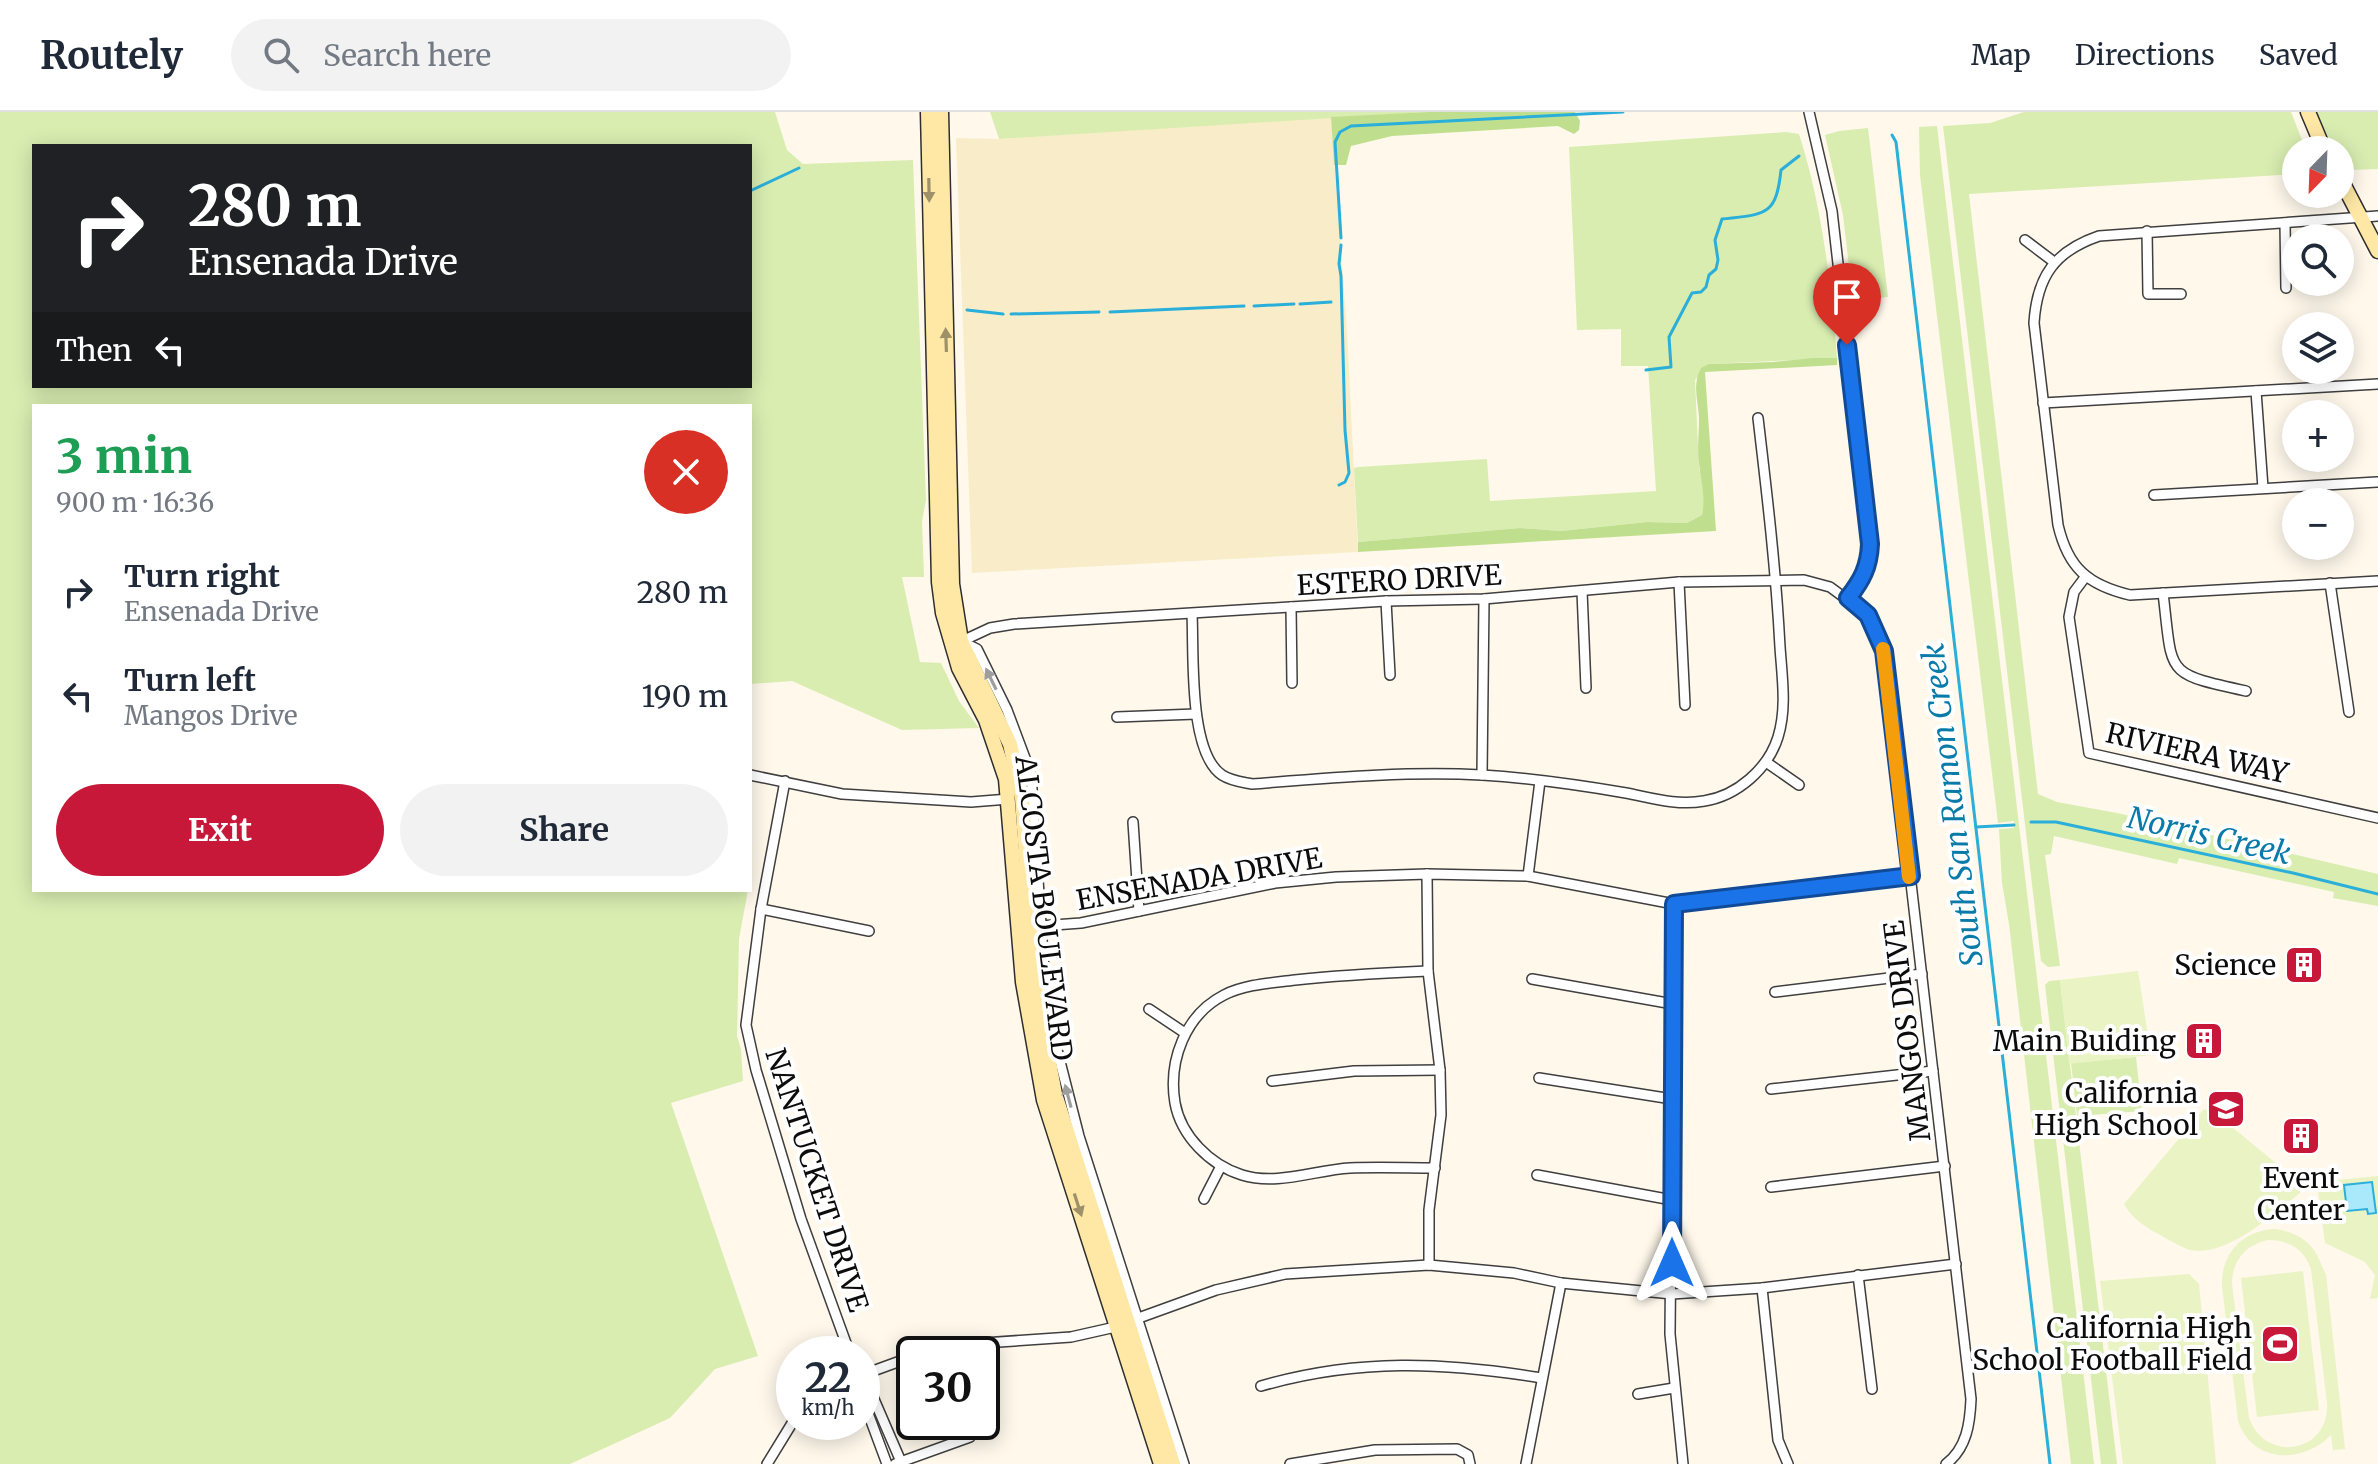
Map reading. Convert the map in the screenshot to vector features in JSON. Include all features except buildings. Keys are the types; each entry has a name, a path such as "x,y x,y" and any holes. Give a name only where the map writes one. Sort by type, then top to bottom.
{"main road":[{"name":"ALCOSTA BOULEVARD","path":"928,112 939,582 943,613 956,644 1010,744 1035,987 1055,1094 1173,1464"},
{"name":"ALCOSTA BOULEVARD","path":"941,112 956,644"},
{"path":"2308,112 2318,136"},
{"path":"2354,196 2370,217 2378,251"},
{"name":"ALCOSTA BOULEVARD","path":"1128,1321 1161,1464"}],"street":[{"path":"1809,112 1832,211 1870,544 1869,563 1848,598"},
{"path":"2370,217 2147,231 2099,236 2083,241 2054,262 2042,281 2035,303 2034,323 2060,535 2073,563 2086,576 2099,585 2130,595 2378,581"},
{"path":"2147,231 2148,294 2181,294"},
{"path":"2025,240 2054,262"},
{"path":"2043,403 2378,384"},
{"path":"2256,391 2263,488"},
{"path":"1192,614 1200,741 1210,762 1221,775 1236,781 1252,784 1369,775 1482,775 1626,793 1674,803 1705,801 1726,795 1748,781 1766,762 1778,739 1784,712 1776,580 1758,418"},
{"path":"2154,495 2377,482"},
{"name":"RIVIERA WAY","path":"2086,576 2074,592 2069,617 2089,753 2378,818"},
{"name":"ESTERO DRIVE","path":"956,644 990,628 1014,624 1386,601 1484,599 1679,582 1804,580 1830,587 1848,598"},
{"path":"1679,582 1685,705"},
{"path":"2330,583 2349,712"},
{"path":"1582,591 1586,688"},
{"path":"2163,593 2170,655 2175,666 2197,681 2246,691"},
{"name":"MANGOS DRIVE","path":"1848,598 1868,615 1884,651 1911,876 1971,1399 1964,1442 1951,1462"},
{"path":"1482,775 1484,599"},
{"path":"1386,601 1390,675"},
{"path":"1291,607 1292,683"},
{"name":"ALCOSTA BOULEVARD","path":"956,644 977,649 1007,710 1031,774 1030,927"},
{"path":"1117,717 1196,714"},
{"path":"1766,762 1799,785"},
{"path":"752,775 842,794 971,802 1015,798"},
{"name":"NANTUCKET DRIVE","path":"785,781 761,909 746,1025 756,1070 801,1219 843,1336"},
{"path":"1528,876 1540,781"},
{"path":"1133,822 1139,911"},
{"path":"1427,874 1428,971 1440,1070 1441,1115 1429,1210 1429,1265"},
{"name":"ENSENADA DRIVE","path":"1030,927 1081,923 1275,883 1336,877 1427,874 1528,876 1674,904 1911,876"},
{"path":"1674,904 1670,1334 1683,1464"},
{"path":"761,909 869,931"},
{"path":"1428,971 1355,974 1266,983 1225,995 1205,1008 1185,1033 1174,1063 1173,1085 1176,1108 1200,1150 1221,1166 1243,1175 1271,1179 1348,1168 1435,1168"},
{"path":"1775,992 1922,974"},
{"path":"1532,979 1673,1004"},
{"path":"1149,1009 1185,1033"},
{"path":"1272,1081 1354,1071 1440,1070"},
{"path":"1771,1089 1933,1071"},
{"path":"1539,1078 1672,1099"},
{"path":"1204,1199 1221,1166"},
{"path":"1771,1187 1945,1166"},
{"path":"1537,1175 1672,1200"},
{"path":"1000,1342 1071,1337 1216,1290 1285,1274 1429,1265 1672,1294 1762,1288 1956,1264"},
{"path":"1858,1275 1872,1389"},
{"path":"1526,1464 1561,1283"},
{"path":"1762,1288 1778,1440 1788,1464"},
{"name":"ALCOSTA BOULEVARD","path":"1128,1321 1184,1464"},
{"path":"1261,1386 1292,1377 1397,1363 1480,1368 1542,1378"},
{"path":"1638,1394 1674,1388"},
{"path":"880,1415 900,1463 962,1440"},
{"path":"767,1464 782,1440"},
{"path":"878,1440 887,1464"},
{"path":"1290,1464 1375,1450 1443,1449 1464,1451 1470,1464"}],"shaded area":[{"path":"1331,117 1347,331 1358,552 972,573 956,138 999,139"}],"green space":[{"path":"0,112 775,112 787,150 803,164 913,160 926,500 922,521 924,577 902,577 920,662 941,663 959,701 979,728 902,730 792,681 752,684 752,404 32,404 32,892 748,892 739,939 737,1036 743,1081 671,1103 758,1356 715,1369 670,1418 570,1464 0,1464"},
{"path":"990,112 1428,112 999,139"},
{"path":"1428,112 1575,112 1580,121 1579,130 1574,134 1558,126 1392,136 1351,146 1346,165 1334,165 1331,117"},
{"path":"2024,112 2291,112 2300,136 2282,136 2282,175 1969,194 2038,794 2057,802 2378,874 2378,906 2333,898 2334,892 2179,858 2177,864 2054,836 2051,854 2045,855 2060,966 2048,967 2041,961 1943,126 1990,123"},
{"path":"2315,112 2378,112 2378,169 2354,170 2354,136 2328,136"},
{"path":"1937,126 2094,1464 2071,1464 2002,883 1999,829 2014,828 2014,821 1998,823 1920,175 1919,127"},
{"path":"1868,128 1888,297 1853,301 1843,215 1825,135"},
{"path":"1786,132 1799,134 1814,189 1828,273 1837,358 1709,364 1695,380 1699,468 1706,498 1702,515 1687,523 1647,522 1561,531 1520,528 1358,542 1354,468 1358,467 1487,459 1490,501 1656,491 1648,366 1621,366 1621,329 1577,330 1569,147"},
{"path":"1837,358 1837,365 1705,372 1716,531 1358,552 1358,542 1520,528 1561,531 1647,522 1687,523 1702,515 1703,508 1696,387 1701,368 1709,364"},
{"path":"2138,971 2151,1055 2069,1064 2060,980"},
{"path":"2060,980 2117,1464 2101,1464 2045,985 2049,981"},
{"path":"2136,1057 2142,1111 2077,1116 2071,1063"},
{"path":"2210,1109 2299,1182 2300,1193 2263,1223 2234,1241 2219,1247 2190,1250 2146,1227 2124,1204 2203,1110"},
{"path":"2378,1176 2378,1298 2370,1299 2375,1275 2365,1262 2325,1243 2317,1182"},
{"path":"2276,1229 2301,1238 2315,1251 2326,1274 2345,1449 2333,1450 2331,1435 2307,1451 2293,1455 2267,1452 2245,1435 2238,1421 2223,1274 2225,1263 2236,1246 2264,1230","holes":["2276,1240 2300,1251 2311,1269 2327,1403 2325,1420 2318,1433 2308,1442 2282,1447 2257,1433 2249,1418 2232,1284 2234,1268 2241,1255 2260,1242"]},
{"name":"California High School Football Field","path":"2303,1271 2319,1410 2257,1417 2241,1278"},
{"path":"2189,1274 2199,1284 2216,1464 2123,1464 2100,1281"}],"water":[{"path":"2372,1182 2376,1213 2368,1214 2367,1209 2347,1211 2344,1185"}],"waterway":[{"path":"1341,238 1335,142 1340,132 1351,126 1623,112"},
{"name":"South San Ramon Creek","path":"1892,135 1896,142 2050,1464"},
{"path":"1646,370 1671,367 1669,337 1692,293 1701,292 1709,275 1716,269 1715,240 1722,219 1749,216 1766,210 1776,197 1781,170 1799,156"},
{"path":"752,190 799,168"},
{"path":"1339,485 1345,482 1349,473 1339,264 1341,245"},
{"path":"1300,304 1331,302"},
{"path":"1254,306 1294,304"},
{"path":"1110,312 1244,306"},
{"path":"967,310 1003,314"},
{"path":"1011,314 1099,312"},
{"name":"Norris Creek","path":"2031,822 2056,822 2378,894"},
{"name":"Norris Creek","path":"1976,827 2014,825"}],"slow traffic":[{"path":"1883,649 1909,877"}],"place":[{"name":"Science","path":"2304,965"},
{"name":"Main Buiding","path":"2204,1041"},
{"name":"California High School","path":"2226,1109"},
{"name":"Event Center","path":"2301,1136"},
{"name":"California High School Football Field","path":"2280,1344"}],"route":[{"path":"1672,1263 1674,904 1911,876 1884,651 1868,615 1848,598 1860,583 1869,563 1870,544 1847,345"}]}
